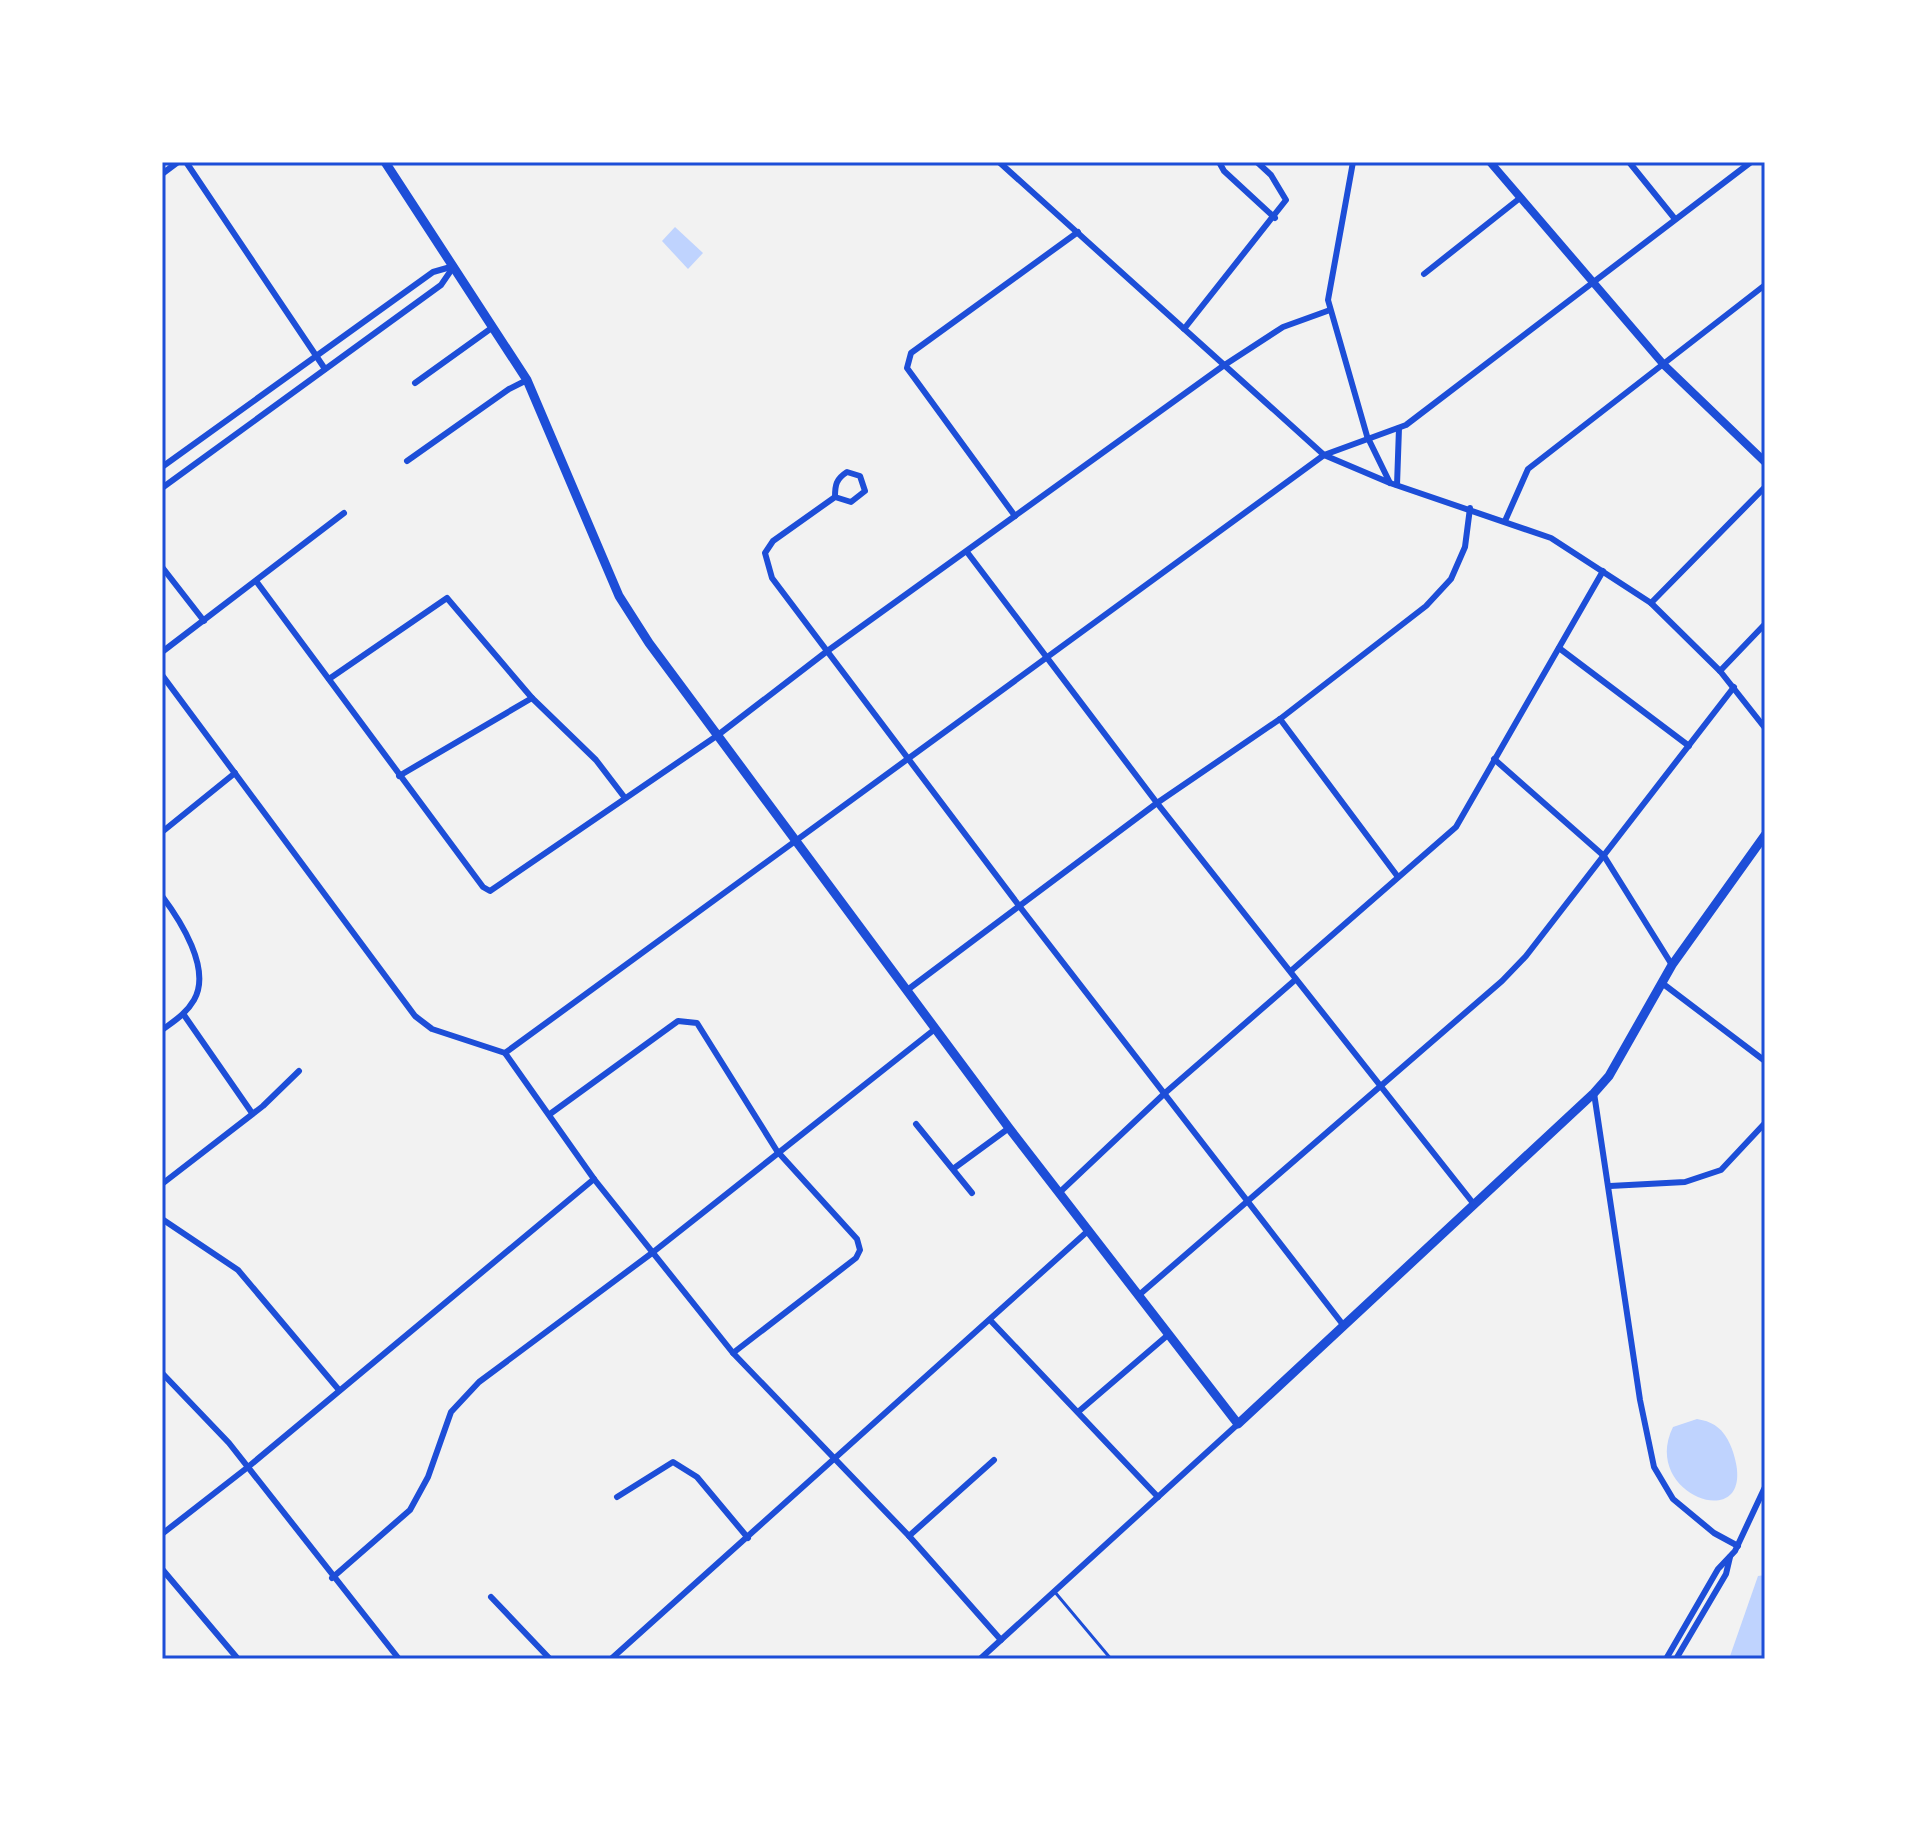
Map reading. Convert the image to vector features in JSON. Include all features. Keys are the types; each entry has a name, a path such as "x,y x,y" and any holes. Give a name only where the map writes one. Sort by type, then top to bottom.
{"main road":[{"path":"385,162 527,380 619,596 649,643 1009,1128 1238,1424 1594,1093 1609,1076 1672,965 1765,835"}],"street":[{"path":"162,174 178,162"},
{"path":"186,162 325,369"},
{"path":"999,162 1324,455 1394,484 1551,538 1651,603 1720,671 1765,728"},
{"path":"1219,162 1224,171 1275,218"},
{"path":"1184,329 1275,218 1286,200 1285,193 1257,162"},
{"path":"1353,162 1328,291 1330,310 1367,436 1394,484"},
{"path":"1490,162 1664,365 1765,462"},
{"path":"1629,162 1675,219"},
{"path":"505,1053 1324,455 1367,436 1399,428 1751,162"},
{"path":"1424,274 1520,198"},
{"path":"1015,516 907,368 907,362 911,353 1078,232"},
{"path":"162,467 433,272 454,266"},
{"path":"162,488 441,285 454,266"},
{"path":"1505,521 1528,469 1765,285"},
{"path":"256,581 399,776 483,887 490,891 718,735 826,652 1223,366 1283,327 1330,310"},
{"path":"415,383 494,326"},
{"path":"407,461 509,389 527,380"},
{"path":"1394,484 1399,428"},
{"path":"847,472 854,472 865,482 860,498 851,502 835,497 836,481 847,472"},
{"path":"1651,603 1765,487"},
{"path":"835,497 773,541 765,553 772,578 1020,907 1344,1326"},
{"path":"906,991 1157,803 1280,719 1426,606 1451,579 1465,547 1470,508"},
{"path":"162,652 344,513"},
{"path":"967,552 1157,803 1292,970 1295,980 1473,1203"},
{"path":"162,567 204,621"},
{"path":"1292,970 1456,827 1603,571"},
{"path":"329,679 447,598 532,698 574,735 625,798"},
{"path":"1720,671 1765,624"},
{"path":"1559,648 1689,746"},
{"path":"162,675 415,1016 432,1029 505,1053 594,1179 733,1353 909,1536 1001,1640"},
{"path":"1139,1295 1381,1088 1518,964 1734,687"},
{"path":"399,776 532,698"},
{"path":"1280,719 1398,877"},
{"path":"1494,759 1604,856 1672,965"},
{"path":"162,832 235,773"},
{"path":"162,896 185,926 193,949 197,997 184,1015 162,1030"},
{"path":"1060,1192 1165,1093 1295,980"},
{"path":"1662,983 1765,1061"},
{"path":"184,1015 252,1113"},
{"path":"550,1114 678,1021 697,1023 777,1151 857,1239 860,1250 856,1258 733,1353"},
{"path":"332,1578 410,1510 428,1477 451,1412 479,1382 652,1253 935,1029"},
{"path":"162,1184 252,1113 299,1071"},
{"path":"1594,1093 1640,1400 1654,1467 1673,1499 1714,1533 1738,1546"},
{"path":"1610,1186 1685,1182 1721,1170 1765,1123"},
{"path":"916,1124 972,1193"},
{"path":"953,1169 1009,1128"},
{"path":"162,1534 248,1467 594,1179"},
{"path":"162,1219 238,1270 339,1390"},
{"path":"611,1659 1089,1230"},
{"path":"990,1320 1158,1497"},
{"path":"1078,1412 1169,1334"},
{"path":"162,1373 203,1411 399,1659"},
{"path":"980,1659 1238,1424"},
{"path":"909,1536 994,1460"},
{"path":"617,1497 673,1462 697,1477 748,1538"},
{"path":"1666,1659 1718,1569 1738,1546 1765,1487"},
{"path":"1676,1659 1726,1574 1730,1557"},
{"path":"162,1569 238,1659"},
{"path":"491,1597 550,1659"}],"lane":[{"path":"1054,1591 1111,1659"}],"water":[{"path":"675,227 703,253 688,269 662,241"},
{"path":"1697,1419 1719,1428 1732,1449 1737,1477 1731,1494 1718,1500 1701,1498 1685,1489 1672,1473 1667,1452 1673,1427"},
{"path":"1765,1575 1765,1659 1729,1659 1758,1576"}]}
